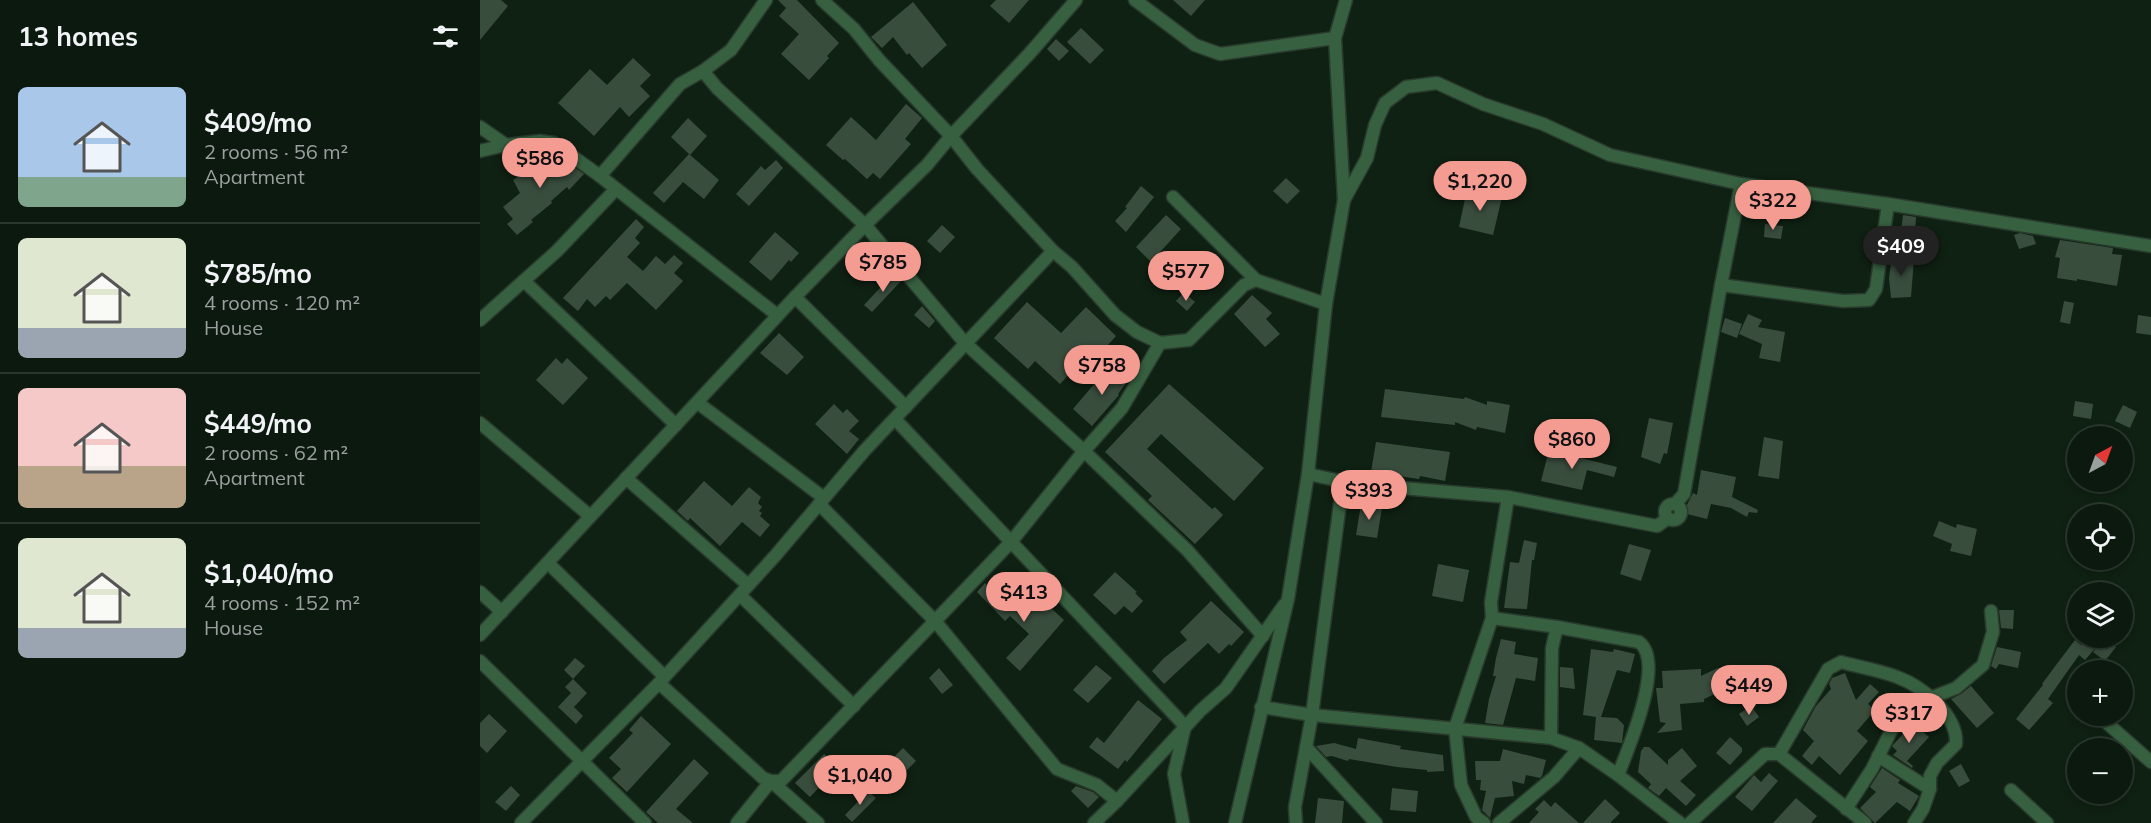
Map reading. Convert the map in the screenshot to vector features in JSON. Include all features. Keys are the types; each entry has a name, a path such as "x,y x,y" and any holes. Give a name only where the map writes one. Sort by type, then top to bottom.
{"street":[{"path":"600,176 680,84 731,50 766,0"},
{"path":"822,0 854,29 879,60 951,136 977,169 1053,251 1072,267 1115,315 1137,332 1160,343 1189,339 1244,285 1256,280"},
{"path":"480,635 698,403 777,315 864,225 927,165 1076,0"},
{"path":"1135,0 1195,45 1220,54 1335,38"},
{"path":"1234,823 1288,599 1308,474 1326,304 1344,200 1335,38 1346,0"},
{"path":"702,71 717,88 864,225 965,343 1084,451 1187,550 1263,636"},
{"path":"1344,200 1367,158 1375,124 1385,103 1406,87 1437,83 1483,104 1544,124 1610,155 1741,184 1887,204 2151,246"},
{"path":"480,127 506,145"},
{"path":"480,151 540,141 554,143 600,176 777,315"},
{"path":"1308,474 1354,484 1508,497 1657,526 1667,519 1674,521 1680,517 1680,509 1675,504 1684,494 1741,184"},
{"path":"480,320 557,251 616,189"},
{"path":"1173,197 1256,280 1326,304"},
{"path":"1721,285 1843,301 1869,300 1876,289 1887,204"},
{"path":"521,823 662,680 906,406 1053,251"},
{"path":"524,281 676,425"},
{"path":"795,297 906,406"},
{"path":"548,562 662,680 763,778 781,781 1011,542 1084,451 1122,408 1160,343"},
{"path":"698,403 821,501 935,621 1057,769 1097,784 1117,801"},
{"path":"895,419 1185,726"},
{"path":"480,423 590,516"},
{"path":"626,478 748,585"},
{"path":"1296,823 1295,807 1312,716 1343,481"},
{"path":"1484,823 1476,818 1461,785 1455,728 1492,618 1491,602 1508,497"},
{"path":"480,592 502,612"},
{"path":"740,595 854,706"},
{"path":"1094,823 1185,726 1226,688 1288,599"},
{"path":"1846,809 1872,769 1892,729 1930,698 1956,688 1983,664 1993,632 1991,611"},
{"path":"1492,618 1639,642 1647,651 1648,684 1618,775"},
{"path":"1551,738 1552,648 1557,627"},
{"path":"480,661 645,823"},
{"path":"1779,754 1828,669 1841,662 1898,677 1930,698 1949,716 1956,736 1956,744 1937,763 1930,776 1930,789 1923,809 1914,823"},
{"path":"1261,707 1312,716 1551,738 1579,748 1680,823"},
{"path":"1183,823 1174,774 1185,726"},
{"path":"2110,726 2151,762"},
{"path":"1306,747 1376,823"},
{"path":"1499,823 1554,777 1579,748"},
{"path":"1690,823 1765,754 1779,754 1865,823"},
{"path":"1878,756 1930,789"},
{"path":"737,823 771,781"},
{"path":"771,781 818,823"},
{"path":"2011,790 2047,823"}],"building":[{"path":"480,0 501,0 508,6 480,40"},
{"path":"778,0 797,0 839,43 809,80 781,54 799,34 779,16 786,8"},
{"path":"996,0 1029,0 1009,23 990,6"},
{"path":"1173,0 1205,0 1191,16"},
{"path":"913,2 947,45 922,68 909,53 907,55 893,37 882,48 871,37"},
{"path":"1081,28 1104,50 1090,64 1067,42"},
{"path":"1056,39 1069,51 1059,61 1047,49"},
{"path":"633,58 651,75 640,86 650,96 629,117 620,107 594,136 558,103 590,69 607,85"},
{"path":"906,104 922,118 905,139 911,144 880,179 873,173 867,179 826,145 851,117 876,140"},
{"path":"688,118 707,136 690,155 671,137"},
{"path":"547,150 584,174 569,190 567,187 551,201 552,203 531,220 533,222 517,235 507,224 513,219 503,207 520,193 513,180 529,170 527,168"},
{"path":"689,154 719,180 704,199 683,182 664,203 653,193"},
{"path":"776,160 783,168 749,206 736,194 761,166 765,170"},
{"path":"1286,178 1300,191 1287,204 1273,191"},
{"path":"1141,186 1154,197 1126,232 1115,221 1127,208 1125,207"},
{"path":"1467,189 1502,197 1493,235 1459,227"},
{"path":"1166,215 1181,229 1151,262 1136,247"},
{"path":"1903,215 1916,217 1915,233 1901,231"},
{"path":"636,219 644,227 635,238 640,243 627,257 643,271 656,256 665,264 674,255 683,263 674,273 683,281 656,310 627,283 610,300 606,296 595,307 587,299 578,311 563,298"},
{"path":"1765,224 1783,226 1781,239 1764,237"},
{"path":"942,225 955,237 940,253 927,241"},
{"path":"775,232 799,253 791,262 789,260 771,281 749,262"},
{"path":"2020,233 2033,236 2036,244 2019,249 2014,235"},
{"path":"2060,240 2113,248 2112,254 2122,255 2117,286 2057,278 2060,258 2055,257"},
{"path":"1892,256 1914,259 1911,297 1891,298 1889,278"},
{"path":"894,273 901,281 872,312 864,305"},
{"path":"1184,292 1195,302 1187,311 1176,301"},
{"path":"1252,295 1272,313 1266,319 1280,334 1265,347 1234,314"},
{"path":"2064,301 2074,303 2070,324 2060,322"},
{"path":"1027,302 1061,333 1086,307 1116,336 1091,364 1085,358 1060,384 1035,361 1028,369 994,338"},
{"path":"922,306 935,321 929,328 914,315"},
{"path":"1748,314 1762,320 1758,327 1785,332 1780,362 1759,358 1762,344 1739,334"},
{"path":"2138,315 2151,317 2151,335 2136,333"},
{"path":"1725,318 1742,324 1737,338 1721,332"},
{"path":"779,333 804,357 787,375 760,353"},
{"path":"556,358 562,364 567,358 588,378 563,405 536,380"},
{"path":"1120,365 1132,375 1119,395 1092,426 1073,409 1100,377 1104,381"},
{"path":"1169,384 1264,468 1234,501 1161,434 1147,449 1212,509 1215,507 1223,515 1195,544 1148,500 1152,496 1105,452"},
{"path":"1385,389 1464,399 1465,397 1487,405 1487,401 1510,405 1505,433 1477,427 1476,430 1455,422 1455,425 1381,417"},
{"path":"2075,401 2093,404 2091,419 2073,416"},
{"path":"834,404 843,413 847,409 859,421 849,431 859,439 847,454 815,424"},
{"path":"2123,405 2137,412 2131,426 2115,421"},
{"path":"1649,418 1673,423 1667,454 1664,453 1660,464 1641,457"},
{"path":"1764,437 1783,441 1779,479 1758,476"},
{"path":"1376,442 1450,452 1445,481 1420,476 1419,479 1371,472"},
{"path":"1549,450 1617,467 1614,477 1587,470 1582,490 1541,481"},
{"path":"1701,470 1736,477 1732,497 1758,510 1757,513 1749,512 1747,517 1731,508 1711,504 1707,519 1683,513 1693,493 1697,495"},
{"path":"704,481 732,506 749,487 761,497 758,503 762,507 759,511 762,513 760,516 770,525 760,537 742,522 720,546 690,518 688,521 677,511"},
{"path":"1361,504 1382,508 1377,538 1356,535"},
{"path":"1939,521 1956,528 1957,524 1977,529 1971,556 1950,551 1952,544 1933,536"},
{"path":"1524,540 1537,543 1534,560 1532,560 1527,609 1504,608 1510,562 1519,563"},
{"path":"1629,544 1651,550 1641,581 1620,574"},
{"path":"1438,564 1469,570 1463,602 1432,596"},
{"path":"1115,572 1137,592 1135,593 1143,601 1132,613 1124,606 1115,615 1093,595"},
{"path":"985,583 995,593 1001,588 1029,614 1042,600 1064,620 1020,671 1006,658 1029,634 1010,616 1005,621 977,592"},
{"path":"1211,601 1244,632 1231,646 1229,644 1219,654 1208,643 1164,684 1152,671 1187,640 1180,632"},
{"path":"1999,610 2014,610 2013,629 2001,628"},
{"path":"1501,639 1516,642 1514,654 1538,658 1535,681 1516,678 1503,725 1485,723 1496,676 1493,676"},
{"path":"1997,647 2021,652 2018,668 1999,664 1996,669 1991,666"},
{"path":"2069,648 2095,648 2085,660 2079,655 2075,660 2067,660 2067,672 2048,699 2053,703 2029,730 2016,719"},
{"path":"2096,648 2115,648 2106,660 2093,652"},
{"path":"1591,649 1613,652 1614,649 1635,654 1630,673 1617,670 1601,717 1617,718 1624,725 1622,743 1594,740 1596,717 1583,715"},
{"path":"575,658 585,666 573,679 564,670"},
{"path":"1096,665 1112,678 1088,703 1073,690"},
{"path":"1560,667 1573,668 1575,689 1560,687"},
{"path":"939,668 953,685 942,694 929,678"},
{"path":"1718,668 1722,677 1742,668 1747,679 1704,699 1704,702 1680,704 1682,730 1657,733 1666,723 1660,722 1656,688 1663,688 1662,671 1701,669 1701,676"},
{"path":"1845,673 1856,700 1870,684 1879,692 1868,704 1875,710 1857,731 1868,741 1840,775 1819,756 1812,765 1802,756 1814,741 1803,730 1816,706 1831,689 1829,684 1832,678"},
{"path":"573,679 587,693 574,707 583,716 576,724 558,707 571,693 565,687"},
{"path":"1971,686 1994,713 1977,728 1951,699"},
{"path":"1138,700 1162,719 1127,762 1125,760 1118,769 1089,747 1097,737 1104,743"},
{"path":"1751,706 1759,717 1747,726 1739,714"},
{"path":"489,714 507,731 487,753 480,746 480,723"},
{"path":"641,716 671,744 627,792 612,778 621,769 609,758 633,733 629,730"},
{"path":"1913,723 1929,737 1907,761 1913,766 1912,768 1893,755 1897,751 1892,746"},
{"path":"1730,737 1742,748 1742,752 1730,765 1716,753"},
{"path":"1358,738 1401,746 1400,749 1443,755 1444,771 1427,772 1427,770 1326,757 1316,746 1334,743 1356,749"},
{"path":"1644,747 1649,747 1668,765 1668,760 1682,748 1697,766 1680,781 1696,795 1686,806 1666,788 1659,796 1648,788 1651,784 1638,772 1641,751"},
{"path":"903,748 916,761 906,771 893,758"},
{"path":"1503,749 1546,760 1540,778 1526,775 1524,784 1512,781 1514,796 1495,798 1490,818 1482,810 1486,791 1480,790 1481,780 1476,780 1475,761 1500,761"},
{"path":"824,754 841,769 829,781 827,779 810,797 795,783"},
{"path":"694,759 709,773 676,809 693,823 658,823 646,812"},
{"path":"1961,764 1970,781 1959,787 1949,771"},
{"path":"1882,768 1900,780 1898,783 1919,796 1910,811 1897,802 1875,823 1860,808 1876,792 1870,787"},
{"path":"1769,773 1778,781 1752,811 1735,797 1754,775 1761,782"},
{"path":"511,786 520,795 506,811 495,802"},
{"path":"1076,786 1093,792 1099,797 1088,808 1071,791"},
{"path":"1392,788 1418,791 1416,812 1390,810"},
{"path":"868,791 876,798 852,822 845,815"},
{"path":"1318,798 1344,801 1342,823 1315,823"},
{"path":"1796,798 1817,816 1811,823 1773,823"},
{"path":"1605,799 1620,813 1610,823 1583,823"},
{"path":"1544,800 1551,807 1555,802 1579,823 1529,823 1539,812 1535,809"}]}
